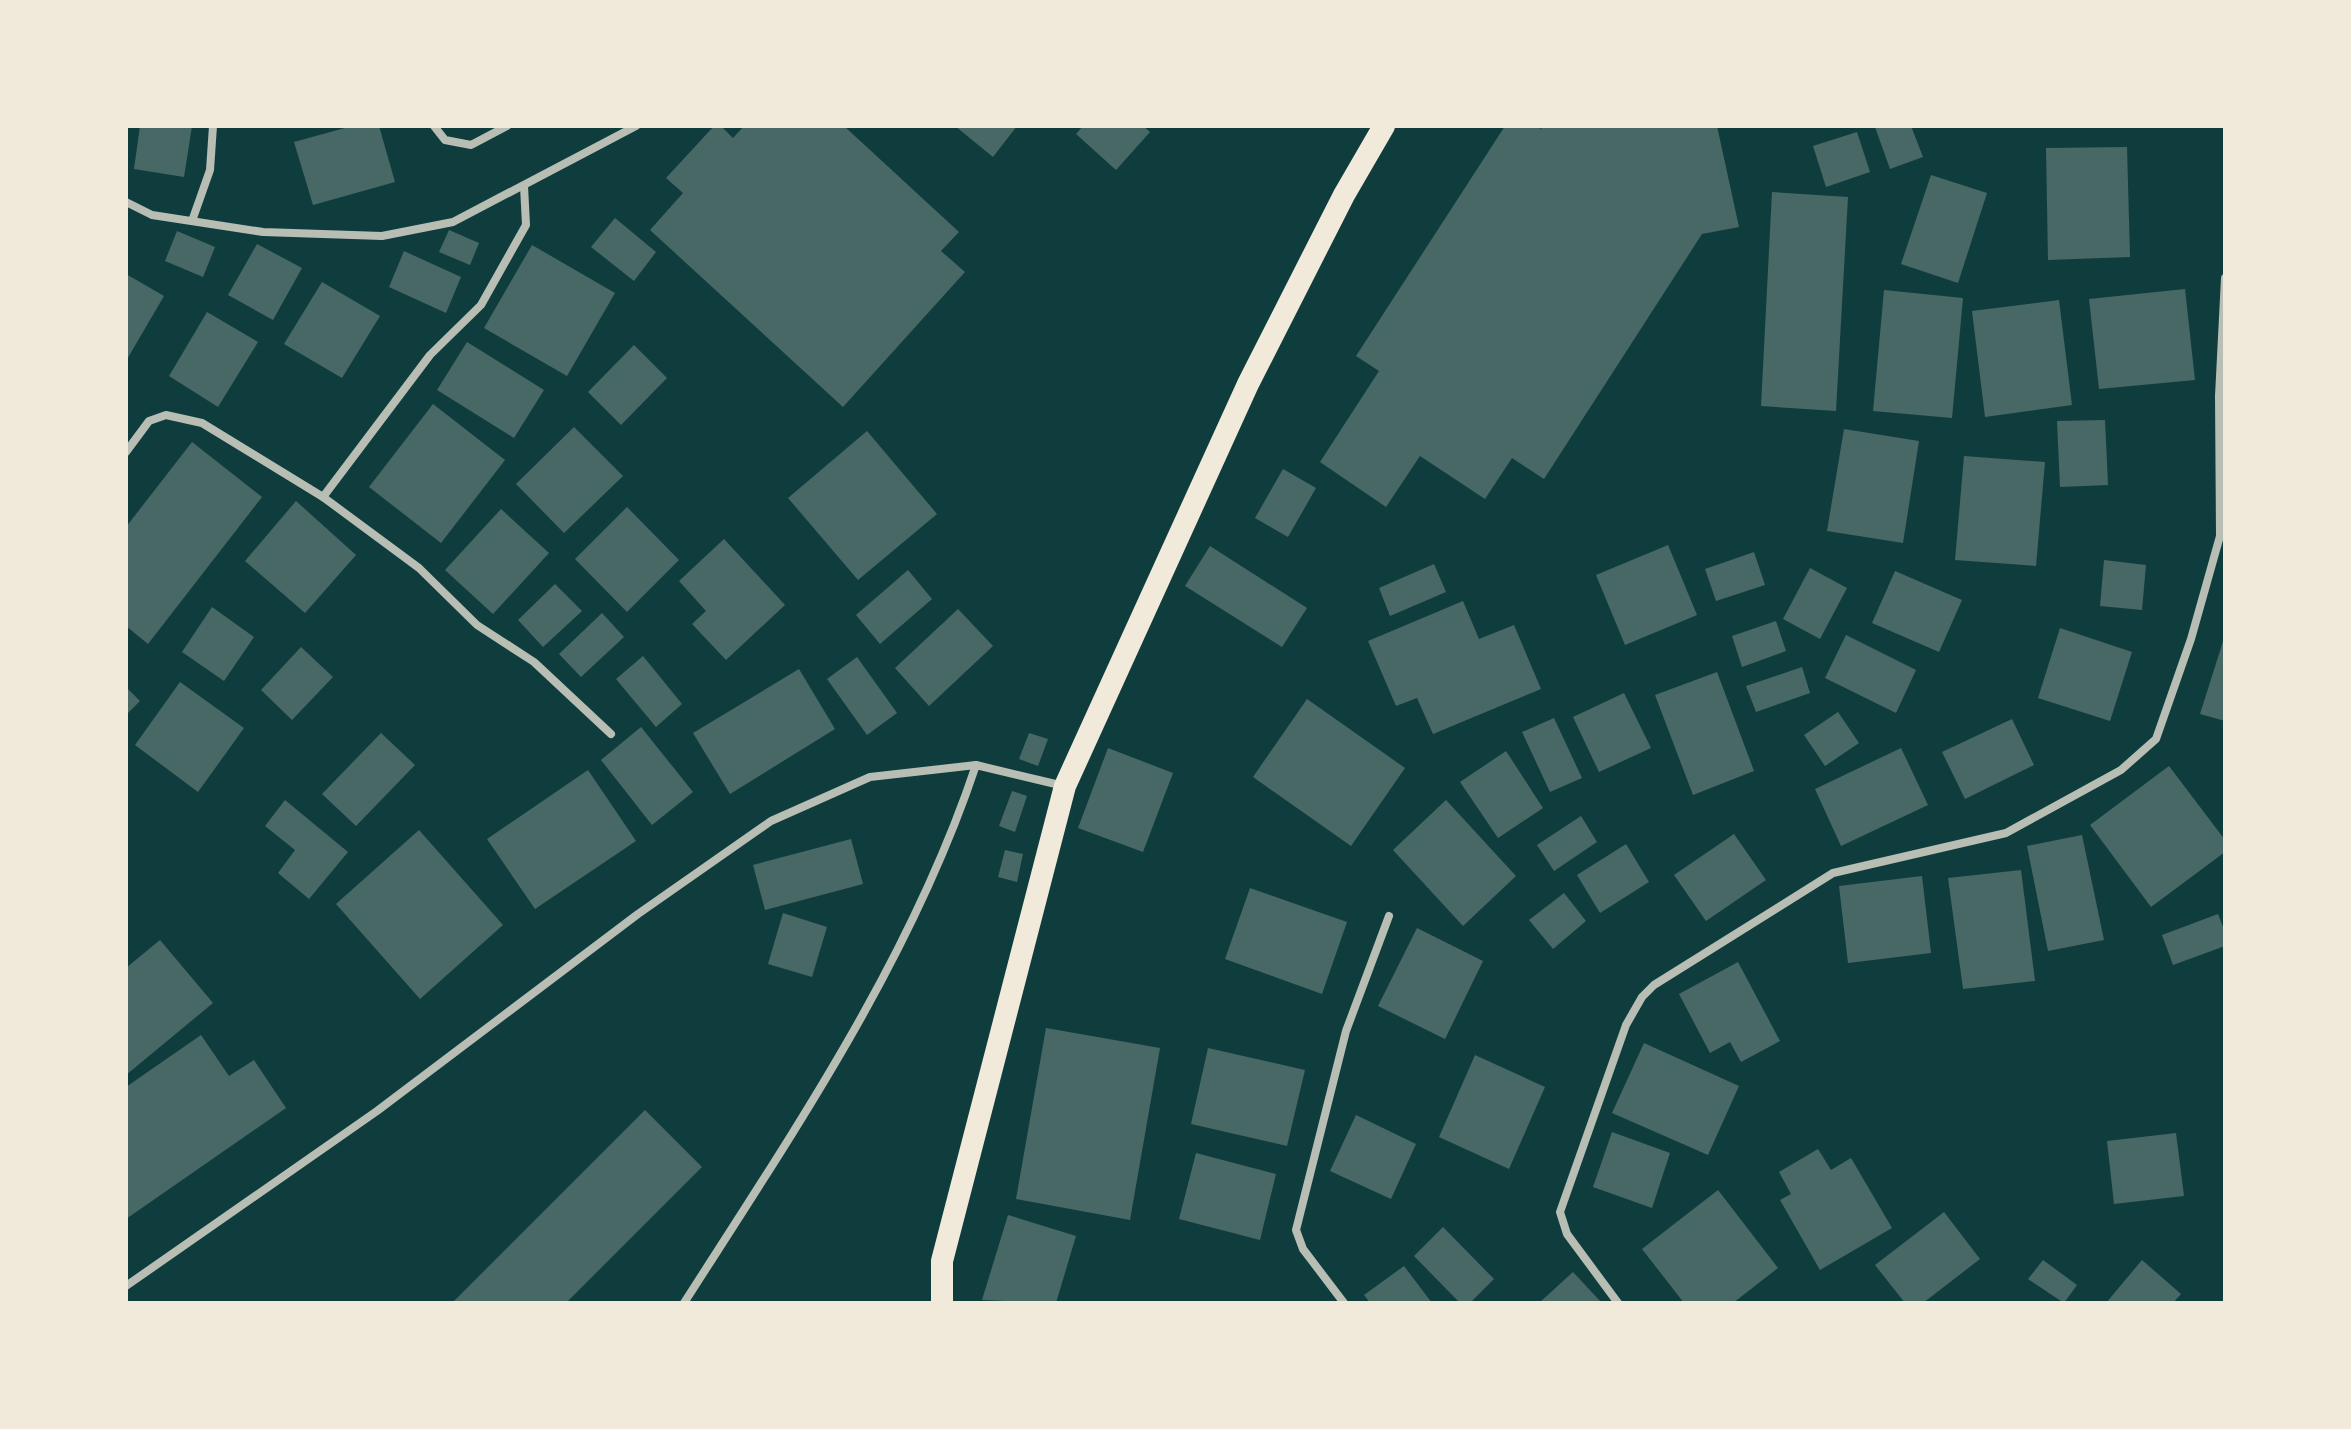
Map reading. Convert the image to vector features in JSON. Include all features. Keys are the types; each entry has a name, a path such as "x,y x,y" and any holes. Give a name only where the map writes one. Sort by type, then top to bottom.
{"highway":[{"path":"942,1303 942,1261 1065,786 1248,384 1344,195 1384,126"}],"street":[{"path":"192,221 210,170 213,126"},
{"path":"434,126 445,140 471,145 507,126"},
{"path":"126,202 152,215 263,232 382,236 453,222 636,126"},
{"path":"323,497 430,355 481,305 526,225 524,186"},
{"path":"1618,1303 1567,1234 1560,1212 1626,1025 1642,997 1654,985 1833,873 2006,833 2121,770 2156,739 2191,639 2220,536 2219,396 2225,278"},
{"path":"126,452 149,421 166,415 202,423 323,497 419,568 477,625 534,662 611,734"},
{"path":"126,1286 377,1111 638,914 771,821 870,777 976,765 1065,786"},
{"path":"684,1303 827,1079 896,953 955,826 976,765"},
{"path":"1344,1303 1303,1249 1296,1230 1346,1031 1389,916"}],"building":[{"path":"140,126 192,126 184,177 134,169"},
{"path":"352,126 379,126 395,182 313,205 294,142"},
{"path":"714,126 721,126 733,138 744,126 844,126 959,232 941,251 965,272 843,407 650,230 683,193 666,178"},
{"path":"955,126 1017,126 993,157"},
{"path":"1083,126 1143,126 1150,132 1116,170 1076,134"},
{"path":"1505,126 1536,126 1541,129 1543,126 1717,126 1739,227 1702,234 1544,479 1512,458 1485,499 1420,456 1386,507 1320,462 1379,371 1356,356"},
{"path":"1911,126 1923,157 1890,169 1875,127"},
{"path":"1857,132 1870,172 1826,187 1813,146"},
{"path":"2127,147 2130,257 2048,260 2046,148"},
{"path":"1931,175 1987,193 1958,283 1901,264"},
{"path":"1772,192 1848,197 1836,411 1761,406"},
{"path":"615,218 656,252 634,281 591,247"},
{"path":"449,230 479,243 470,265 439,252"},
{"path":"177,231 215,247 203,277 165,261"},
{"path":"257,244 302,268 273,320 228,295"},
{"path":"532,245 615,293 567,376 484,328"},
{"path":"404,251 461,277 446,313 389,287"},
{"path":"126,274 164,296 126,361"},
{"path":"322,282 380,316 342,378 284,344"},
{"path":"2185,289 2195,380 2099,389 2089,299"},
{"path":"1884,290 1963,298 1952,418 1873,411"},
{"path":"2059,300 2072,405 1985,417 1972,311"},
{"path":"207,312 258,342 218,407 169,376"},
{"path":"467,342 544,390 514,438 437,390"},
{"path":"634,345 667,378 621,425 588,392"},
{"path":"433,404 505,460 441,543 369,487"},
{"path":"2105,420 2108,485 2060,487 2057,421"},
{"path":"574,427 623,476 564,533 516,484"},
{"path":"1844,429 1919,441 1903,543 1827,531"},
{"path":"867,431 937,514 858,580 788,498"},
{"path":"192,442 262,497 148,644 126,626 126,527"},
{"path":"1964,456 2045,462 2036,566 1955,560"},
{"path":"1283,469 1316,488 1288,537 1255,518"},
{"path":"296,501 356,555 305,613 245,561"},
{"path":"627,507 679,560 627,612 575,559"},
{"path":"501,509 549,553 493,614 445,570"},
{"path":"724,539 785,605 726,660 692,624 706,611 679,581"},
{"path":"1668,545 1697,615 1625,645 1596,575"},
{"path":"1210,546 1307,608 1282,647 1185,586"},
{"path":"1754,552 1765,585 1716,601 1705,569"},
{"path":"2104,560 2146,565 2142,610 2100,606"},
{"path":"1434,564 1446,592 1390,616 1379,588"},
{"path":"1810,568 1847,588 1820,639 1783,619"},
{"path":"908,570 932,599 880,644 856,615"},
{"path":"1895,571 1962,600 1939,652 1872,623"},
{"path":"555,584 582,611 543,647 518,620"},
{"path":"1463,601 1479,639 1514,625 1541,689 1433,734 1417,698 1396,706 1368,641"},
{"path":"212,607 254,637 224,681 182,652"},
{"path":"958,609 993,646 929,706 895,668"},
{"path":"602,613 624,637 581,677 559,654"},
{"path":"1776,621 1786,651 1742,667 1732,636"},
{"path":"2060,628 2132,652 2110,721 2038,698"},
{"path":"1846,635 1916,670 1896,713 1825,678"},
{"path":"2225,635 2225,721 2200,714"},
{"path":"301,647 333,677 292,720 261,690"},
{"path":"643,656 682,704 656,727 616,679"},
{"path":"857,657 897,713 867,735 827,679"},
{"path":"1802,667 1810,693 1756,712 1746,686"},
{"path":"799,669 835,729 730,794 693,733"},
{"path":"1717,672 1754,771 1693,795 1655,695"},
{"path":"180,682 244,728 198,792 135,745"},
{"path":"126,687 140,701 126,715"},
{"path":"1624,693 1651,748 1599,772 1573,717"},
{"path":"1307,699 1405,768 1351,846 1253,777"},
{"path":"1838,712 1859,743 1825,766 1804,735"},
{"path":"1554,718 1582,778 1550,792 1522,732"},
{"path":"2012,719 2034,765 1965,799 1942,752"},
{"path":"641,727 693,792 652,825 601,760"},
{"path":"381,733 415,765 356,826 322,794"},
{"path":"1029,733 1048,739 1038,766 1019,759"},
{"path":"1108,748 1173,773 1143,852 1078,828"},
{"path":"1901,748 1928,805 1841,846 1815,789"},
{"path":"1506,751 1543,808 1498,838 1460,782"},
{"path":"2169,766 2225,840 2225,852 2151,907 2090,825"},
{"path":"588,770 636,841 535,909 487,839"},
{"path":"1012,791 1027,796 1015,832 999,826"},
{"path":"285,800 348,852 309,899 278,873 295,850 265,826"},
{"path":"1446,800 1516,876 1463,926 1393,850"},
{"path":"1581,816 1597,842 1554,871 1537,845"},
{"path":"419,830 503,925 420,999 336,904"},
{"path":"1734,834 1766,880 1706,921 1674,875"},
{"path":"2082,835 2104,940 2048,951 2027,846"},
{"path":"851,839 863,884 765,910 753,865"},
{"path":"1626,844 1649,882 1600,913 1577,875"},
{"path":"1005,850 1023,854 1017,882 998,877"},
{"path":"2021,870 2035,981 1963,989 1948,878"},
{"path":"1922,876 1931,953 1848,963 1839,886"},
{"path":"1250,888 1347,922 1322,994 1225,959"},
{"path":"1564,893 1586,921 1553,949 1529,920"},
{"path":"783,913 827,927 812,977 768,964"},
{"path":"2218,914 2225,932 2225,946 2173,965 2162,935"},
{"path":"1417,928 1483,961 1445,1039 1378,1006"},
{"path":"160,940 213,1003 126,1075 126,968"},
{"path":"1738,962 1780,1041 1741,1062 1730,1042 1710,1053 1679,994"},
{"path":"1046,1028 1160,1048 1130,1220 1016,1199"},
{"path":"201,1035 229,1076 254,1060 286,1108 126,1219 126,1087"},
{"path":"1644,1043 1739,1086 1708,1155 1612,1113"},
{"path":"1208,1048 1305,1070 1287,1146 1191,1124"},
{"path":"1475,1055 1545,1087 1509,1169 1439,1137"},
{"path":"645,1110 702,1167 566,1303 452,1303"},
{"path":"1356,1115 1416,1144 1391,1199 1330,1171"},
{"path":"1612,1132 1670,1153 1652,1208 1593,1187"},
{"path":"2176,1133 2184,1196 2114,1204 2107,1141"},
{"path":"1818,1149 1831,1170 1851,1158 1892,1228 1820,1270 1780,1200 1791,1194 1779,1172"},
{"path":"1196,1153 1276,1174 1260,1240 1179,1219"},
{"path":"1718,1190 1778,1268 1733,1303 1684,1303 1642,1249"},
{"path":"1944,1212 1980,1259 1923,1303 1905,1303 1875,1265"},
{"path":"1008,1215 1076,1236 1056,1303 982,1300"},
{"path":"1443,1227 1494,1279 1470,1303 1460,1303 1414,1256"},
{"path":"2043,1260 2077,1285 2064,1303 2028,1279"},
{"path":"2142,1260 2181,1294 2173,1303 2106,1303"},
{"path":"1404,1266 1432,1303 1370,1303 1364,1295"},
{"path":"1573,1272 1602,1303 1539,1303"}]}
